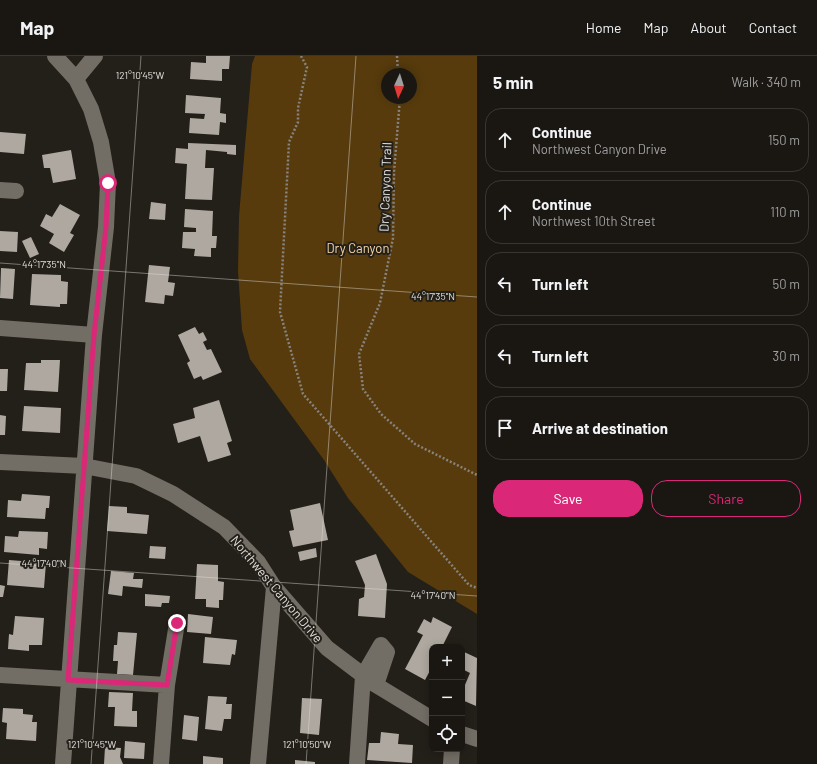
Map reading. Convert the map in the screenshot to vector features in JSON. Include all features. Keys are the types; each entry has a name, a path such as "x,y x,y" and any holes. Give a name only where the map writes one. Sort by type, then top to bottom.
{"street":[{"path":"55,56 76,79 91,109 101,142 108,183 106,227 94,335 63,764"},
{"path":"76,79 95,56"},
{"path":"0,190 16,192"},
{"path":"0,328 94,335"},
{"name":"Northwest Canyon Drive","path":"0,462 84,466 136,476 179,498 224,527 258,562 274,587 327,648 362,676 429,717"},
{"path":"258,764 274,587"},
{"path":"161,764 167,685 177,623"},
{"path":"356,764 362,676 381,645 387,652 376,685"},
{"path":"0,676 167,685"},
{"path":"465,735 477,739"},
{"path":"451,764 452,752"}],"path":[{"path":"301,56 307,67 298,108 298,122 289,142 280,312 303,394 469,585 477,588"},
{"path":"397,56 398,68"},
{"name":"Dry Canyon Trail","path":"400,104 394,172 393,238 380,303 359,354 363,389 381,414 415,444 477,475"}],"green space":[{"name":"Dry Canyon","path":"255,56 477,56 477,614 408,572 348,498 324,460 250,359 242,330 238,271 239,216 252,64"}],"building":[{"path":"206,56 230,56 229,69 222,69 222,81 190,79 191,62 206,63"},
{"path":"186,95 221,98 220,113 226,114 226,123 220,122 219,135 189,133 190,118 204,119 205,114 185,113"},
{"path":"0,132 26,134 24,154 0,152"},
{"path":"188,143 236,145 236,155 227,154 227,152 206,150 205,168 214,168 212,200 185,199 187,164 175,163 176,148 188,149"},
{"path":"71,150 76,179 53,183 50,168 44,168 42,155"},
{"path":"151,202 166,204 165,220 149,219"},
{"path":"60,204 80,215 70,233 74,235 64,252 49,243 54,234 40,226 46,214 52,217"},
{"path":"185,209 213,211 212,236 217,236 216,248 211,248 211,257 194,256 195,249 182,248 183,232 196,232 196,228 184,227"},
{"path":"0,231 18,232 17,252 0,251"},
{"path":"31,237 39,254 30,258 22,241"},
{"path":"149,265 170,267 168,282 175,283 173,296 165,295 164,304 145,302"},
{"path":"1,268 15,269 13,299 0,298"},
{"path":"32,274 61,275 61,281 68,282 67,304 60,304 60,307 30,305"},
{"path":"195,327 199,334 203,332 207,340 203,342 207,350 211,349 222,372 203,380 201,376 194,379 187,363 190,361 178,335"},
{"path":"41,360 60,360 58,392 24,390 26,363 41,363"},
{"path":"0,369 8,369 7,391 0,391"},
{"path":"219,400 232,441 227,443 231,455 208,462 200,436 178,443 173,424 195,418 193,408"},
{"path":"24,406 61,408 60,433 22,431"},
{"path":"0,415 6,416 5,435 0,435"},
{"path":"22,494 50,496 49,508 46,508 45,519 7,517 8,500 21,501"},
{"path":"320,503 328,540 293,547 289,531 294,530 290,510"},
{"path":"109,506 127,507 127,513 149,515 147,534 107,531"},
{"path":"19,531 48,532 47,549 39,548 39,555 4,552 5,536 18,537"},
{"path":"150,546 166,547 165,559 149,558"},
{"path":"316,548 317,557 300,561 298,552"},
{"path":"376,554 387,584 385,618 358,616 359,599 364,597 365,585 355,561"},
{"path":"9,560 46,563 44,588 7,585"},
{"path":"197,564 218,565 218,581 224,582 223,600 219,600 219,608 206,607 206,599 195,599"},
{"path":"111,571 134,573 133,579 143,579 142,588 123,586 122,596 108,594"},
{"path":"0,585 5,586 3,597 0,597"},
{"path":"145,594 170,596 169,603 162,603 161,607 145,606"},
{"path":"188,614 213,617 211,634 187,632"},
{"path":"15,616 44,618 42,645 29,645 29,651 8,649 9,634 13,635"},
{"path":"433,617 452,627 444,644 429,644 429,673 425,680 405,669 423,635 417,632 424,619 431,623"},
{"path":"118,632 137,633 133,675 117,674 118,661 113,661 114,645 117,645"},
{"path":"205,637 237,640 235,655 232,654 230,665 203,663"},
{"path":"465,652 477,658 476,706 465,701 465,685 470,673 465,670"},
{"path":"109,692 133,693 132,711 137,711 137,727 114,726 115,707 108,707"},
{"path":"208,696 227,697 226,704 232,704 231,719 224,719 222,731 205,729"},
{"path":"302,698 322,699 319,735 300,733"},
{"path":"3,708 23,709 23,714 33,715 32,722 37,722 36,741 6,739 7,723 2,722"},
{"path":"184,715 199,717 197,741 182,739"},
{"path":"381,732 399,734 398,744 413,745 412,763 367,760 369,743 380,743"},
{"path":"125,741 145,743 144,759 124,758"},
{"path":"105,747 121,748 120,757 123,764 104,764"},
{"path":"203,756 223,758 223,764 203,764"},
{"path":"295,760 315,762 315,764 295,764"}],"route":[{"path":"108,183 106,227 94,335 68,680 167,685 177,623"}]}
